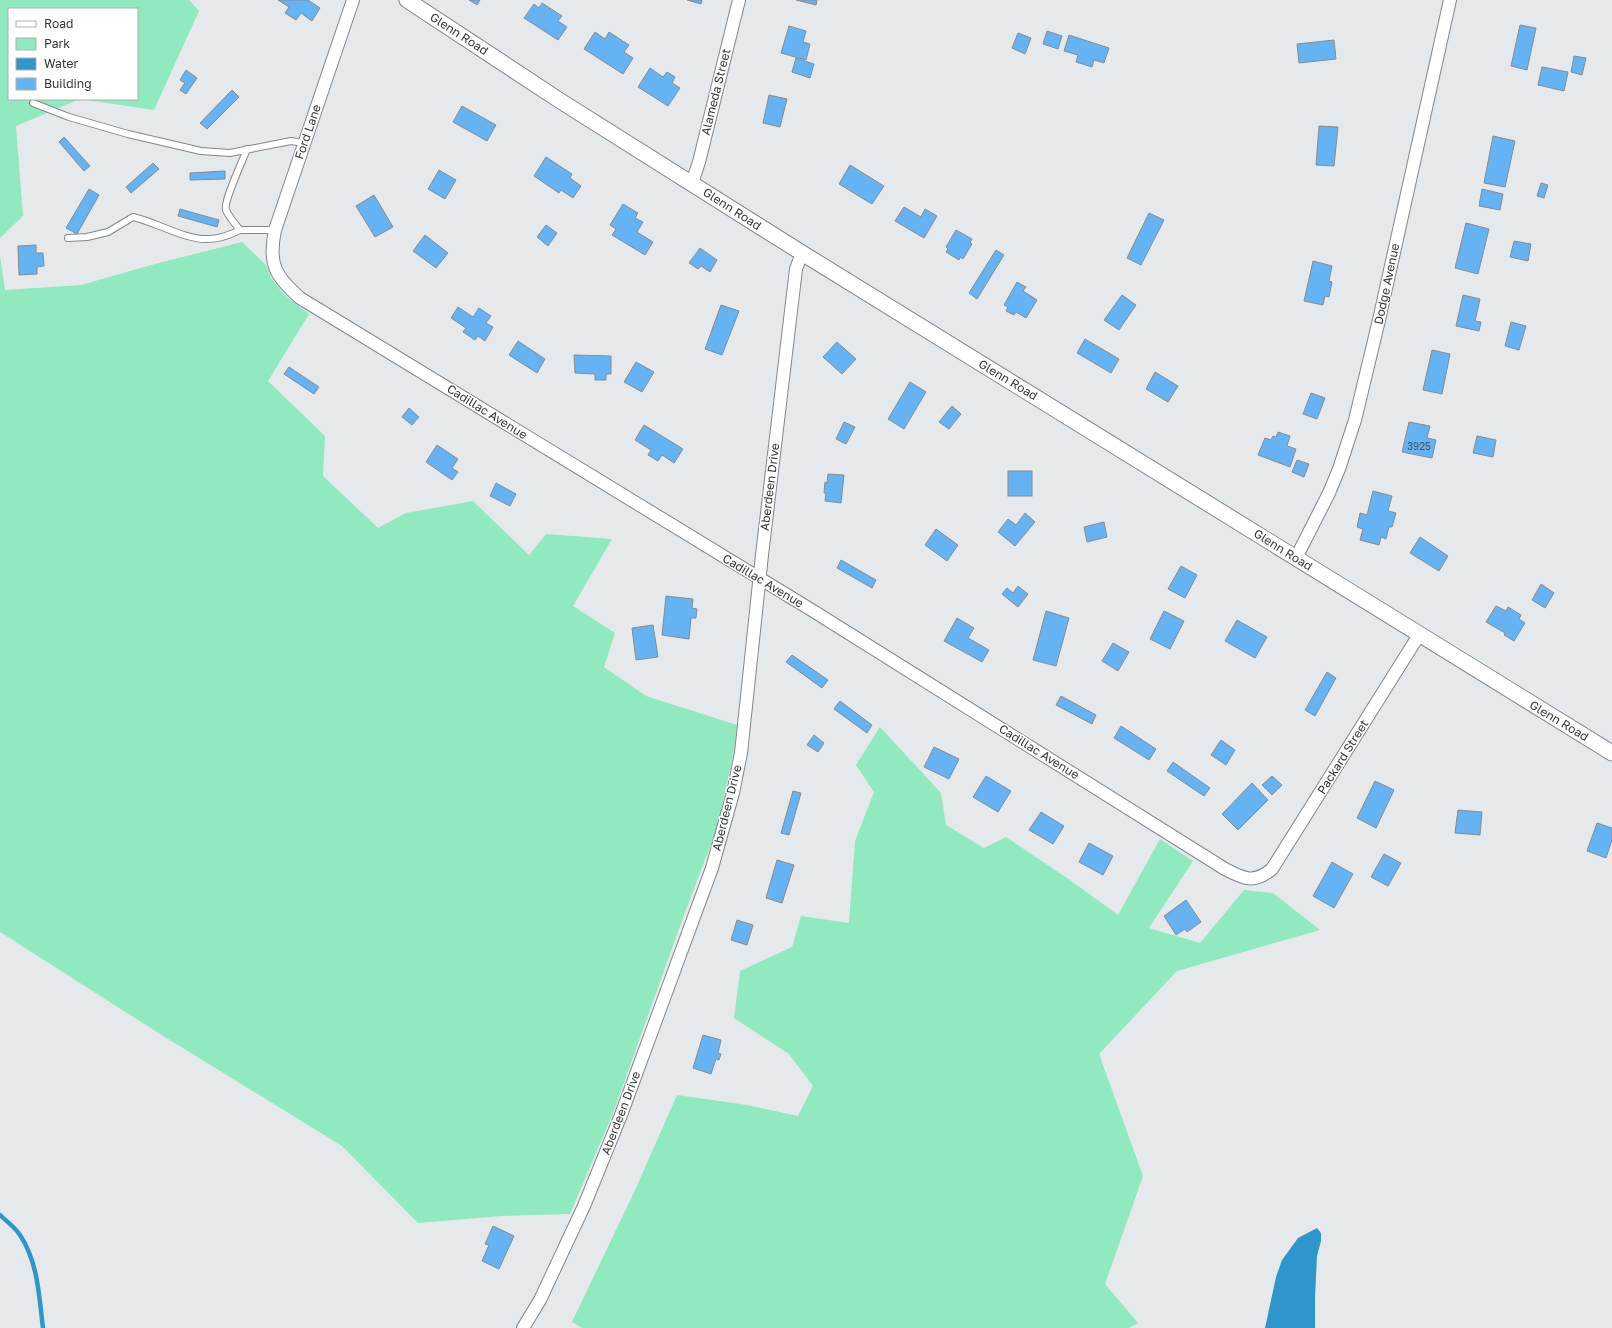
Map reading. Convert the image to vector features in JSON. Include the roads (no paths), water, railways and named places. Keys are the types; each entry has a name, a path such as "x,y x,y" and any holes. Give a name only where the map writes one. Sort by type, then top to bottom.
{"street":[{"name":"Ford Lane","path":"274,265 272,252 275,230 353,0"},
{"name":"Glenn Road","path":"407,0 562,102 802,253 1612,753"},
{"name":"Alameda Street","path":"692,183 699,162 739,0"},
{"name":"Dodge Avenue","path":"1296,558 1329,493 1339,469 1355,420 1378,327 1450,0"},
{"name":"Aberdeen Drive","path":"523,1328 540,1300 584,1206 621,1115 712,868 733,793 741,752 759,578 796,269 802,253"},
{"name":"Cadillac Avenue","path":"274,265 277,275 287,287 300,298 759,578 1225,868 1246,878 1255,879 1264,876"},
{"name":"Packard Street","path":"1264,876 1272,869 1419,635"}],"lane":[{"path":"33,103 69,117 128,134 201,151 230,153 291,141 304,143"},
{"path":"240,230 233,222 226,209 227,195 238,175 247,149"},
{"path":"68,238 87,237 108,232 133,217 147,220 189,236 207,240 222,238 240,230 275,230"}],"water":[{"path":"1317,1228 1321,1233 1321,1241 1317,1256 1315,1328 1265,1328 1276,1277 1282,1260 1298,1238"}],"waterway":[{"path":"0,1215 18,1232 31,1256 37,1280 43,1328"}]}
